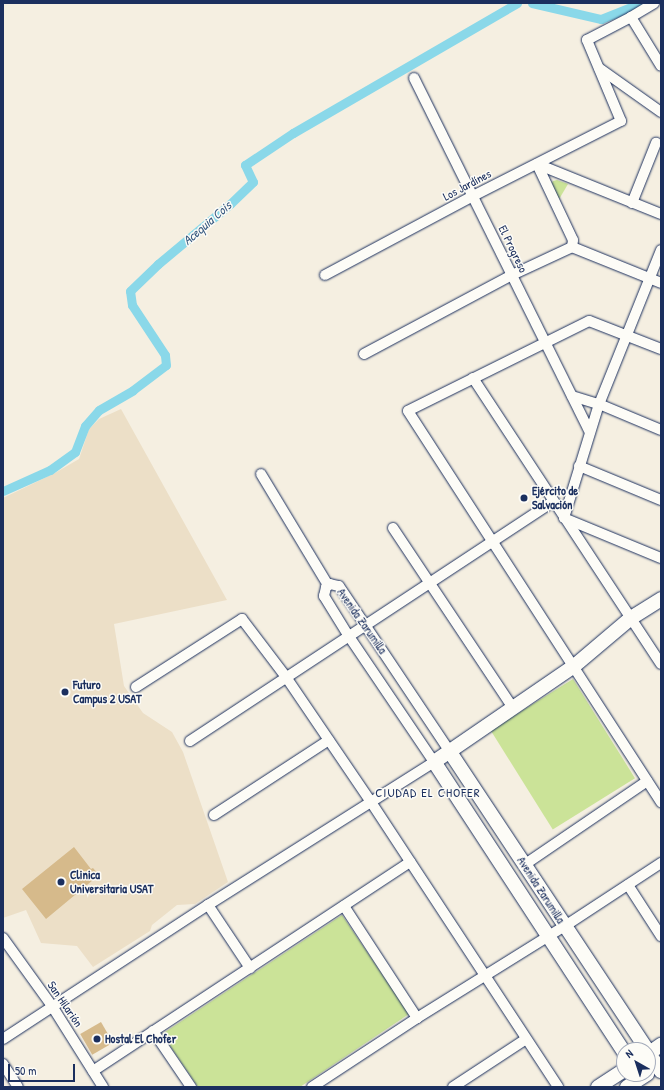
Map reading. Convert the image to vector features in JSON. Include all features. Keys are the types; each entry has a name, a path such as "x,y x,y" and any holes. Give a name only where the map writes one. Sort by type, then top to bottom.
{"street":[{"path":"654,3 587,40 599,68 661,112"},
{"path":"631,17 661,66"},
{"name":"Los Jardínes","path":"325,275 473,196 621,121 599,68"},
{"name":"El Progreso","path":"414,78 590,432"},
{"path":"632,203 656,143"},
{"path":"537,164 661,214"},
{"path":"537,164 573,240 572,247"},
{"path":"364,354 512,275 572,247 661,283"},
{"path":"564,518 599,404 661,250"},
{"path":"661,349 589,321 408,411 661,802"},
{"path":"473,378 553,502 661,664"},
{"path":"572,396 599,404 661,430"},
{"path":"579,466 661,500"},
{"path":"261,474 328,585"},
{"path":"190,741 348,635 431,583 553,502"},
{"path":"564,518 661,558"},
{"path":"394,528 513,708"},
{"name":"Avenida Zarumilla","path":"617,1042 434,762 348,635 324,596 328,585 339,586 366,624 641,1042"},
{"path":"3,1039 52,1006 450,752 573,667 631,618 661,599"},
{"path":"136,687 242,619 286,678 371,802 484,977 558,1087"},
{"path":"214,815 328,740"},
{"path":"524,865 647,781"},
{"path":"93,1071 410,862"},
{"path":"312,1087 328,1083 417,1018 548,937 661,863"},
{"path":"628,885 661,936"},
{"path":"208,906 250,968"},
{"path":"344,906 417,1018"},
{"name":"San Hilarión","path":"3,938 52,1006 103,1087"},
{"path":"153,1031 191,1087"},
{"path":"453,1087 526,1039"},
{"path":"3,1064 18,1087"},
{"path":"598,1087 616,1075"},
{"path":"627,1087 636,1082"}],"shaded area":[{"name":"Futuro Campus 2 USAT","path":"121,409 227,600 114,624 124,686 143,713 172,732 183,752 228,882 195,904 177,905 152,925 150,931 93,967 77,946 41,943 26,910 3,918 3,498 55,473 79,459 89,429 99,419"}],"green space":[{"path":"557,180 568,184 558,201 551,184 553,181"},
{"path":"573,679 635,778 553,830 491,730"},
{"path":"342,915 409,1014 300,1087 198,1087 162,1034"}],"building":[{"name":"Clinica Universitaria USAT","path":"74,847 91,869 93,868 99,875 46,919 22,889"},
{"name":"Hostal El Chofer","path":"101,1022 113,1043 92,1055 80,1034"}],"waterway":[{"name":"Acequia Cois","path":"3,491 50,470 75,452 85,426 99,410 133,390 166,365 165,355 132,305 130,291 158,264 230,204 253,182 245,165 293,133 517,3"},
{"name":"Acequia Cois","path":"532,3 601,19 641,3"}],"place":[{"name":"Ejército de Salvación","path":"524,498"},
{"name":"Futuro Campus 2 USAT","path":"65,692"},
{"name":"Clinica Universitaria USAT","path":"61,882"},
{"name":"Hostal El Chofer","path":"97,1039"}],"district":[{"name":"CIUDAD EL CHOFER","path":"428,792"}]}
